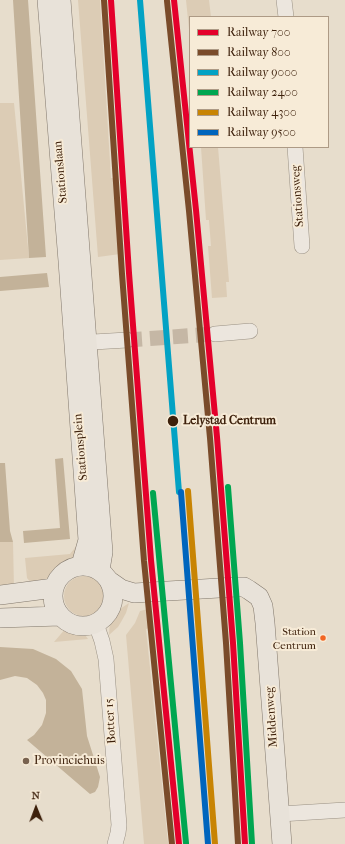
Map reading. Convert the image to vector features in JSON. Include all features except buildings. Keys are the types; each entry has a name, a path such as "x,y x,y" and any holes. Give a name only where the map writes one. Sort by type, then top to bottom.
{"main road":[{"name":"Stationslaan","path":"47,0 68,254 80,343"},
{"name":"Stationslaan","path":"61,0 80,343"},
{"name":"Stationsplein","path":"80,343 88,540 81,565"},
{"name":"Stationsplein","path":"80,343 105,576"},
{"path":"105,576 114,595 113,604 107,615 96,624 86,626 77,626 60,616 55,607 53,598 54,588 57,579 72,567 81,565 91,566 105,576 121,589 134,593"},
{"name":"Middenweg","path":"134,593 244,587 259,597 265,622 282,844"},
{"path":"0,594 54,588"},
{"path":"113,604 134,593"},
{"path":"0,618 60,616"}],"street":[{"path":"284,0 286,16"},
{"name":"Stationsweg","path":"295,148 302,246"},
{"path":"215,334 250,331"},
{"path":"80,343 127,340"},
{"name":"Botter 15","path":"96,624 102,641 106,666 119,825 115,844"},
{"path":"280,814 345,810"}],"shaded area":[{"path":"13,0 28,0 46,257 29,258"},
{"path":"78,0 100,0 111,178 114,178 120,254 98,257"},
{"path":"186,0 209,0 211,16 189,16 189,29"},
{"path":"0,103 14,103 29,258 0,260"},
{"path":"201,148 218,148 229,282 226,282 227,297 212,298 208,246 211,246 209,220 206,220"},
{"path":"47,273 49,287 0,291 0,277"},
{"path":"63,458 70,539 24,543 23,531 60,528 55,459"},
{"path":"0,463 5,463 10,531 13,542 0,542"},
{"path":"82,539 76,557 52,579 31,583 27,578 25,558 70,554"},
{"path":"0,542 13,542 14,589 0,590"},
{"path":"84,576 92,578 98,582 102,588 104,596 102,604 98,610 92,614 84,616 76,614 70,610 66,604 64,596 66,588 70,582 76,578"},
{"path":"129,603 126,613 118,627 109,635 110,620 117,611"},
{"path":"148,609 149,628 146,629 168,843 170,844 144,844 126,635 135,623 140,611"},
{"path":"70,625 80,628 88,639 54,642 66,628"},
{"path":"0,647 33,649 56,659 71,671 82,689 87,736 100,777 98,787 95,792 90,794 27,740 34,735 42,725 46,713 46,700 37,685 27,678 15,676 0,680"}],"tunnel":[{"path":"127,340 215,334"}],"rail line":[{"name":"800","path":"104,0 122,274 144,561 172,844"},
{"name":"700","path":"111,0 129,273 151,560 179,844"},
{"name":"9000","path":"140,0 179,492"},
{"name":"700","path":"174,0 189,143"},
{"name":"800","path":"167,1 189,211 210,438 226,643 238,844"},
{"name":"700","path":"190,148 217,437 233,643 245,844"},
{"name":"2400","path":"228,487 240,643 252,844"},
{"name":"4300","path":"188,491 215,844"},
{"name":"9500","path":"181,492 208,844"},
{"name":"2400","path":"153,493 186,843"}],"place":[{"name":"Lelystad Centrum","path":"173,421"},
{"name":"Station Centrum","path":"323,638"},
{"name":"Provinciehuis","path":"26,761"}]}
